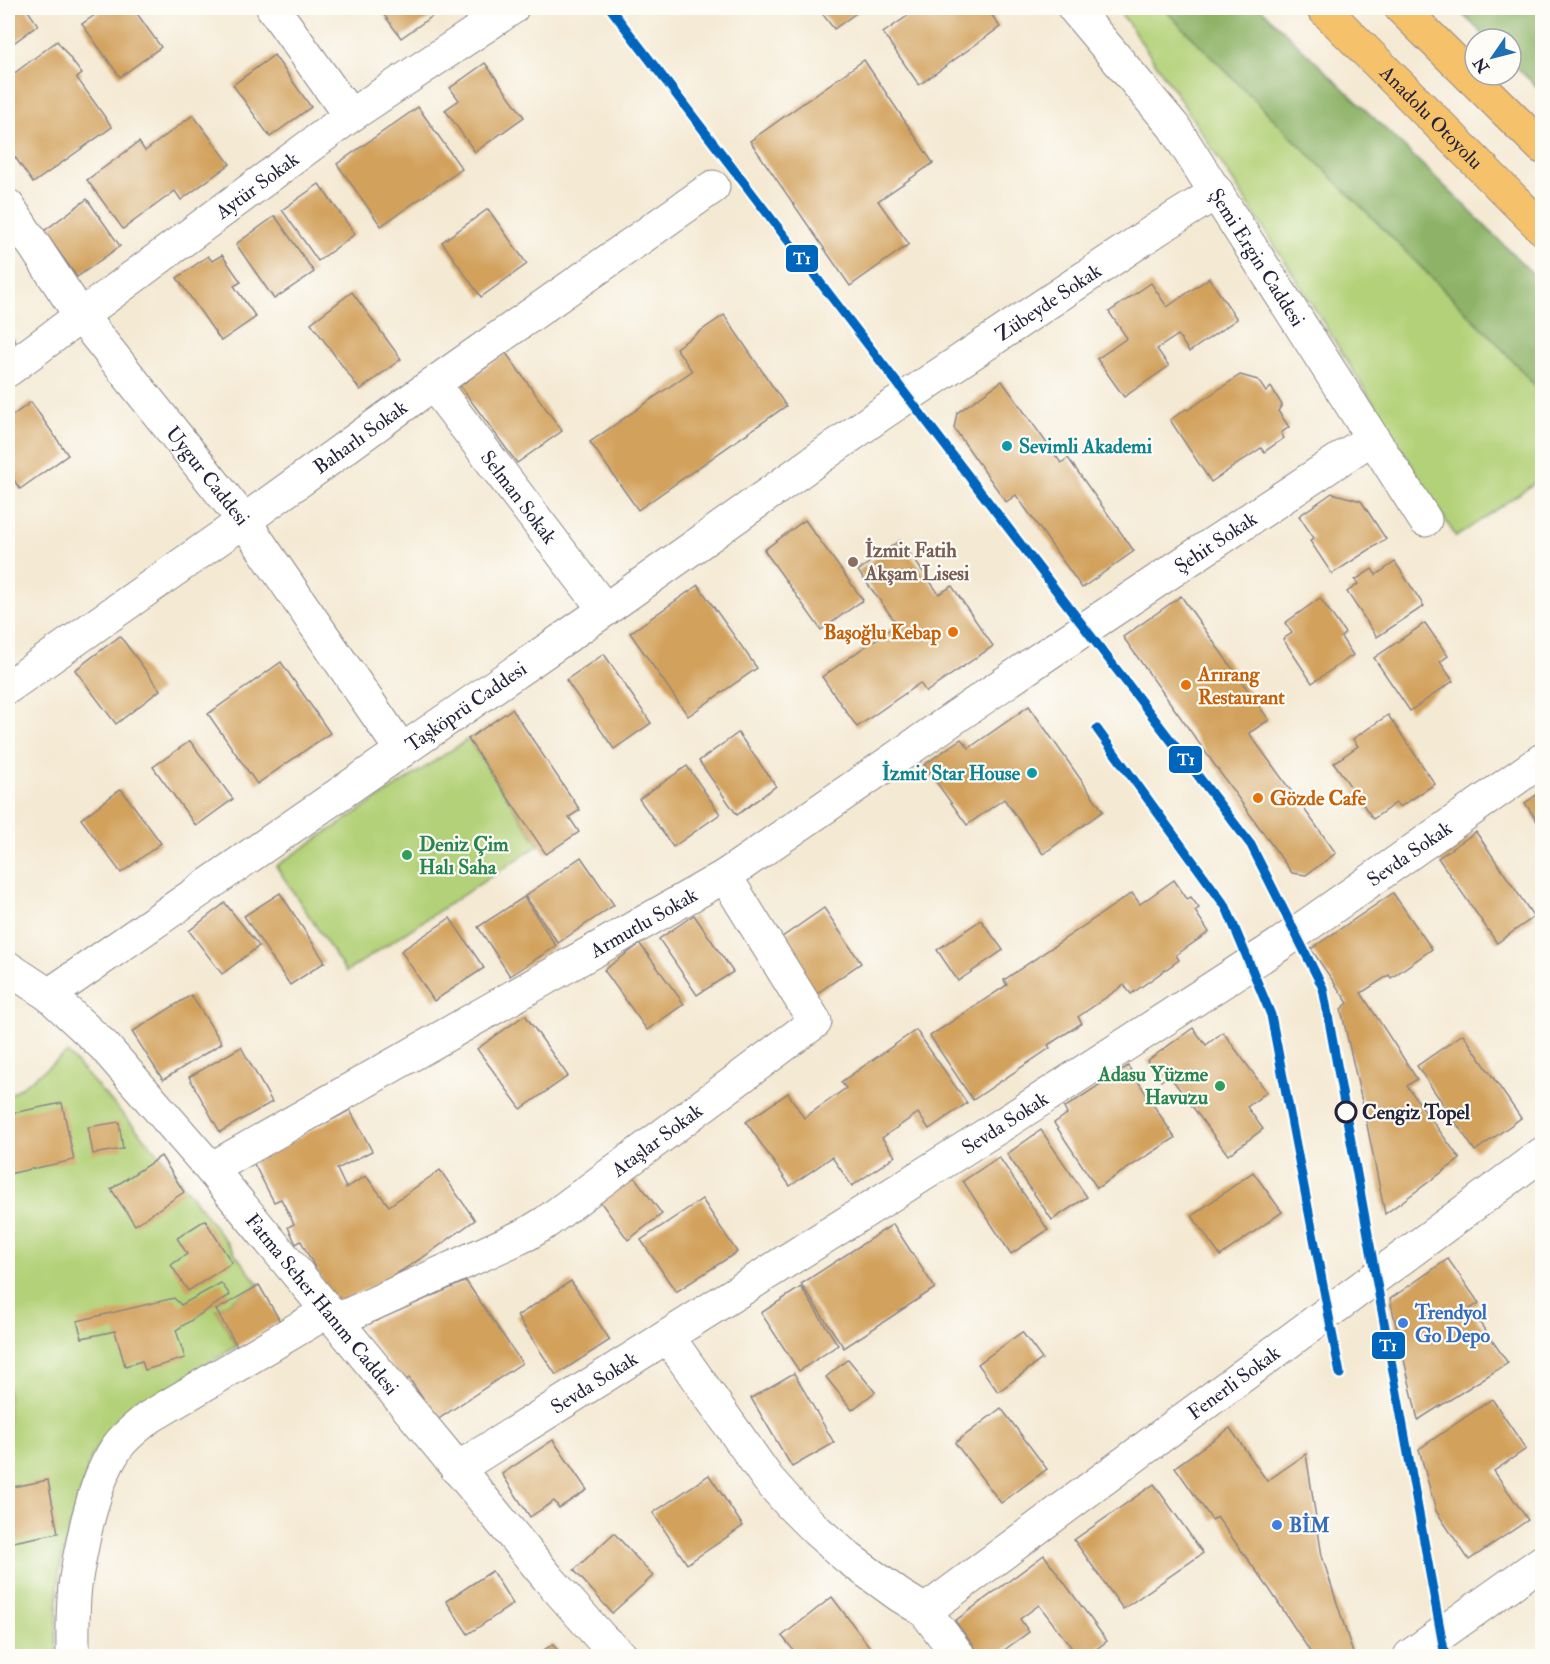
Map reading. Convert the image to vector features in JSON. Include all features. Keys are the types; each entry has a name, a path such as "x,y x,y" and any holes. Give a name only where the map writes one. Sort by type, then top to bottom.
{"highway":[{"name":"Anadolu Otoyolu","path":"1323,8 1542,228"},
{"path":"1401,8 1542,147"}],"street":[{"path":"273,8 350,116"},
{"name":"Aytür Sokak","path":"8,370 350,116 512,8"},
{"name":"Şemi Ergin Caddesi","path":"1074,8 1174,127 1425,520"},
{"name":"Baharlı Sokak","path":"8,687 713,187"},
{"name":"Zübeyde Sokak","path":"881,414 1156,230 1217,192"},
{"name":"Uygur Caddesi","path":"8,206 80,315 244,521 402,751"},
{"name":"Selman Sokak","path":"433,384 606,610"},
{"name":"Taşköprü Caddesi","path":"49,995 606,610 881,414"},
{"name":"Şehit Sokak","path":"1059,646 1372,438"},
{"name":"Armutlu Sokak","path":"211,1169 725,876 1059,646"},
{"name":"Sevda Sokak","path":"457,1469 987,1134 1269,951 1542,760"},
{"name":"Ataşlar Sokak","path":"332,1316 527,1234 545,1223 815,1022 725,876"},
{"name":"Fatma Seher Hanım Caddesi","path":"8,968 49,995 104,1046 211,1169 548,1578 602,1639 621,1656"},
{"name":"Fenerli Sokak","path":"925,1611 1542,1154"},
{"path":"72,1656 76,1578 83,1543 100,1477 118,1446 131,1431 148,1418 332,1316"},
{"path":"668,1337 768,1479 791,1505 848,1558 899,1596 925,1611 959,1656"},
{"path":"1410,1656 1542,1563"}],"green space":[{"path":"1115,8 1163,8 1497,343 1542,394 1542,478 1456,537 1290,269 1172,87 1126,20"},
{"path":"1163,8 1260,8 1542,283 1542,394 1497,343"},
{"path":"1456,8 1542,8 1542,92 1523,74 1523,27 1476,27"},
{"name":"Deniz Çim Halı Saha","path":"468,739 539,845 346,972 276,866"},
{"path":"67,1053 161,1156 259,1285 216,1310 237,1346 119,1419 93,1453 70,1526 59,1573 56,1640 58,1656 8,1656 8,1097"}],"building":[{"path":"8,8 26,8 38,25 8,47"},
{"path":"105,8 133,8 161,47 120,77 82,24"},
{"path":"379,8 444,8 401,38"},
{"path":"818,8 863,8 834,29"},
{"path":"919,8 987,8 1000,27 919,85 883,33"},
{"path":"57,41 82,74 77,78 112,127 33,183 8,147 8,78"},
{"path":"274,55 311,107 270,137 233,85"},
{"path":"864,60 933,163 878,201 909,244 850,286 750,141"},
{"path":"485,63 524,117 475,152 445,110 459,100 450,88"},
{"path":"418,107 462,169 381,226 337,164"},
{"path":"193,115 230,164 181,200 175,191 123,229 87,180 139,142 145,151"},
{"path":"319,184 355,234 318,261 282,210"},
{"path":"87,199 120,246 77,277 44,231"},
{"path":"488,209 527,264 481,297 442,242"},
{"path":"275,216 314,272 274,299 236,244"},
{"path":"222,255 241,282 234,286 256,317 221,341 177,278 208,256 212,261"},
{"path":"1209,278 1237,319 1189,352 1178,335 1157,349 1169,366 1124,397 1097,359 1127,338 1109,312 1151,283 1167,307"},
{"path":"352,292 401,359 360,390 311,323"},
{"path":"724,315 786,406 638,510 590,442 692,371 676,348"},
{"path":"8,330 15,341 8,345"},
{"path":"506,353 562,431 517,463 460,386"},
{"path":"1240,375 1258,380 1266,392 1271,387 1282,405 1278,411 1289,427 1281,433 1284,438 1264,452 1261,448 1211,482 1170,420"},
{"path":"1002,381 1061,463 1068,458 1134,551 1082,588 1016,495 1006,502 954,428 957,413"},
{"path":"31,402 68,455 20,489 8,472 8,419"},
{"path":"1332,493 1361,501 1386,539 1332,574 1310,541 1314,538 1299,516"},
{"path":"805,520 863,600 821,630 764,550"},
{"path":"900,540 939,594 952,586 993,646 926,692 920,683 857,727 822,677 897,624 858,571"},
{"path":"1395,562 1424,606 1377,637 1347,592 1358,584 1355,580 1372,569 1376,575"},
{"path":"698,585 757,668 688,716 630,633"},
{"path":"1181,596 1269,720 1249,733 1336,853 1306,875 1292,873 1123,637"},
{"path":"1320,598 1345,633 1341,637 1353,655 1312,683 1283,639 1292,633 1285,623"},
{"path":"1425,623 1448,656 1440,662 1453,681 1410,711 1374,658"},
{"path":"120,636 160,690 116,724 75,670"},
{"path":"604,654 651,723 614,749 566,680"},
{"path":"281,662 330,733 257,784 208,714"},
{"name":"İzmit Star House","path":"1029,706 1103,811 1043,854 1004,799 967,825 924,765 961,739 969,748"},
{"path":"512,709 580,810 569,817 579,832 546,854 468,739"},
{"path":"1388,715 1435,784 1400,807 1396,803 1373,819 1334,763 1358,746 1353,739"},
{"path":"738,733 776,786 737,815 699,761"},
{"path":"190,741 233,799 196,826 153,767"},
{"path":"687,766 720,814 673,847 639,799"},
{"path":"121,789 161,843 121,873 81,819"},
{"path":"1542,791 1542,829 1525,803"},
{"path":"1476,832 1534,917 1497,943 1438,858"},
{"path":"581,857 614,905 558,943 525,896"},
{"path":"1174,880 1187,899 1191,897 1199,908 1195,911 1209,932 1176,955 1179,960 1131,994 1124,985 1078,1017 1082,1023 1048,1045 1050,1048 973,1100 930,1036 1007,985 1004,980 1132,893 1140,904"},
{"path":"280,893 325,962 290,985 244,916"},
{"path":"1393,893 1432,949 1391,978 1389,975 1361,993 1417,1079 1407,1086 1460,1159 1385,1214 1341,1009 1348,1003 1311,949"},
{"path":"524,897 556,946 510,976 478,927"},
{"path":"225,903 259,946 222,974 189,931"},
{"path":"824,908 861,963 816,994 778,940"},
{"path":"694,915 733,972 697,995 659,939"},
{"path":"450,918 484,968 434,1001 401,951"},
{"path":"981,920 1003,950 958,981 937,950"},
{"path":"640,944 684,1004 647,1030 604,970"},
{"path":"191,995 222,1043 163,1080 132,1032"},
{"path":"525,1015 568,1076 521,1109 477,1049"},
{"name":"Adasu Yüzme Havuzu","path":"1193,1028 1206,1045 1223,1032 1267,1092 1247,1107 1263,1129 1228,1155 1169,1075 1161,1081 1147,1061"},
{"path":"916,1030 967,1103 929,1129 918,1113 882,1138 895,1156 852,1186 832,1157 790,1186 746,1122 788,1093 804,1118 846,1088 841,1082"},
{"path":"1463,1034 1521,1118 1475,1151 1417,1066"},
{"path":"241,1047 272,1102 220,1132 189,1077"},
{"path":"1128,1066 1175,1138 1097,1188 1054,1123 1067,1114 1064,1108"},
{"path":"62,1103 74,1160 8,1174 8,1114"},
{"path":"350,1110 372,1151 337,1169 346,1188 366,1176 389,1206 440,1170 475,1220 390,1278 334,1304 301,1241 296,1244 288,1227 294,1224 281,1199 274,1202 253,1162"},
{"path":"119,1122 123,1149 93,1154 88,1127"},
{"path":"1041,1130 1087,1197 1052,1220 1007,1154"},
{"path":"161,1156 184,1192 135,1225 111,1189"},
{"path":"999,1157 1048,1230 1011,1254 963,1181"},
{"path":"1253,1172 1282,1212 1220,1256 1192,1216"},
{"path":"633,1175 662,1214 628,1240 599,1200"},
{"path":"702,1199 737,1252 676,1292 641,1240"},
{"path":"205,1220 232,1263 188,1291 171,1265 187,1254 177,1238"},
{"path":"893,1224 935,1288 844,1348 801,1284"},
{"path":"1448,1259 1479,1303 1470,1309 1508,1363 1418,1420 1390,1299"},
{"path":"466,1281 522,1363 437,1420 409,1378 403,1382 362,1327"},
{"path":"571,1281 610,1340 556,1375 517,1316"},
{"path":"221,1283 230,1295 176,1330 185,1358 145,1370 142,1361 125,1366 115,1331 82,1338 77,1321 174,1298 181,1305"},
{"path":"259,1285 280,1321 237,1346 216,1310"},
{"path":"801,1287 838,1345 799,1371 761,1313"},
{"path":"1022,1332 1042,1359 998,1392 978,1364"},
{"path":"848,1359 875,1392 852,1410 826,1377"},
{"path":"794,1373 834,1443 792,1467 751,1398"},
{"path":"1492,1399 1526,1449 1494,1471 1528,1520 1469,1560 1436,1511 1419,1449"},
{"path":"1001,1408 1047,1469 1001,1503 955,1443"},
{"path":"1230,1428 1267,1481 1306,1454 1322,1556 1354,1656 1313,1656 1270,1590 1217,1517 1212,1520 1175,1467"},
{"path":"553,1440 587,1490 559,1508 554,1501 530,1517 502,1474"},
{"path":"709,1475 743,1526 687,1564 653,1513"},
{"path":"48,1480 58,1533 8,1543 8,1488"},
{"path":"1154,1484 1203,1553 1123,1609 1074,1540"},
{"path":"614,1533 653,1576 612,1613 574,1570"},
{"path":"1044,1555 1107,1641 1087,1656 1078,1656 1039,1605 1020,1619 1029,1632 996,1656 981,1656 955,1621"},
{"path":"492,1571 513,1604 468,1634 446,1601"},
{"path":"832,1597 875,1654 872,1656 798,1656 782,1636"},
{"path":"553,1644 562,1656 535,1656"}],"transit line":[{"name":"T1","path":"610,8 1251,845 1323,988 1445,1656"},
{"name":"T1","path":"1097,729 1226,907 1271,1015 1340,1374"}],"place":[{"name":"Sevimli Akademi","path":"1007,446"},
{"name":"İzmit Fatih Akşam Lisesi","path":"853,562"},
{"name":"Başoğlu Kebap","path":"953,632"},
{"name":"Arırang Restaurant","path":"1186,685"},
{"name":"İzmit Star House","path":"1032,773"},
{"name":"Gözde Cafe","path":"1258,798"},
{"name":"Deniz Çim Halı Saha","path":"407,855"},
{"name":"Adasu Yüzme Havuzu","path":"1220,1086"},
{"name":"Cengiz Topel","path":"1346,1112"},
{"name":"Trendyol Go Depo","path":"1403,1323"},
{"name":"BİM","path":"1277,1525"}]}
